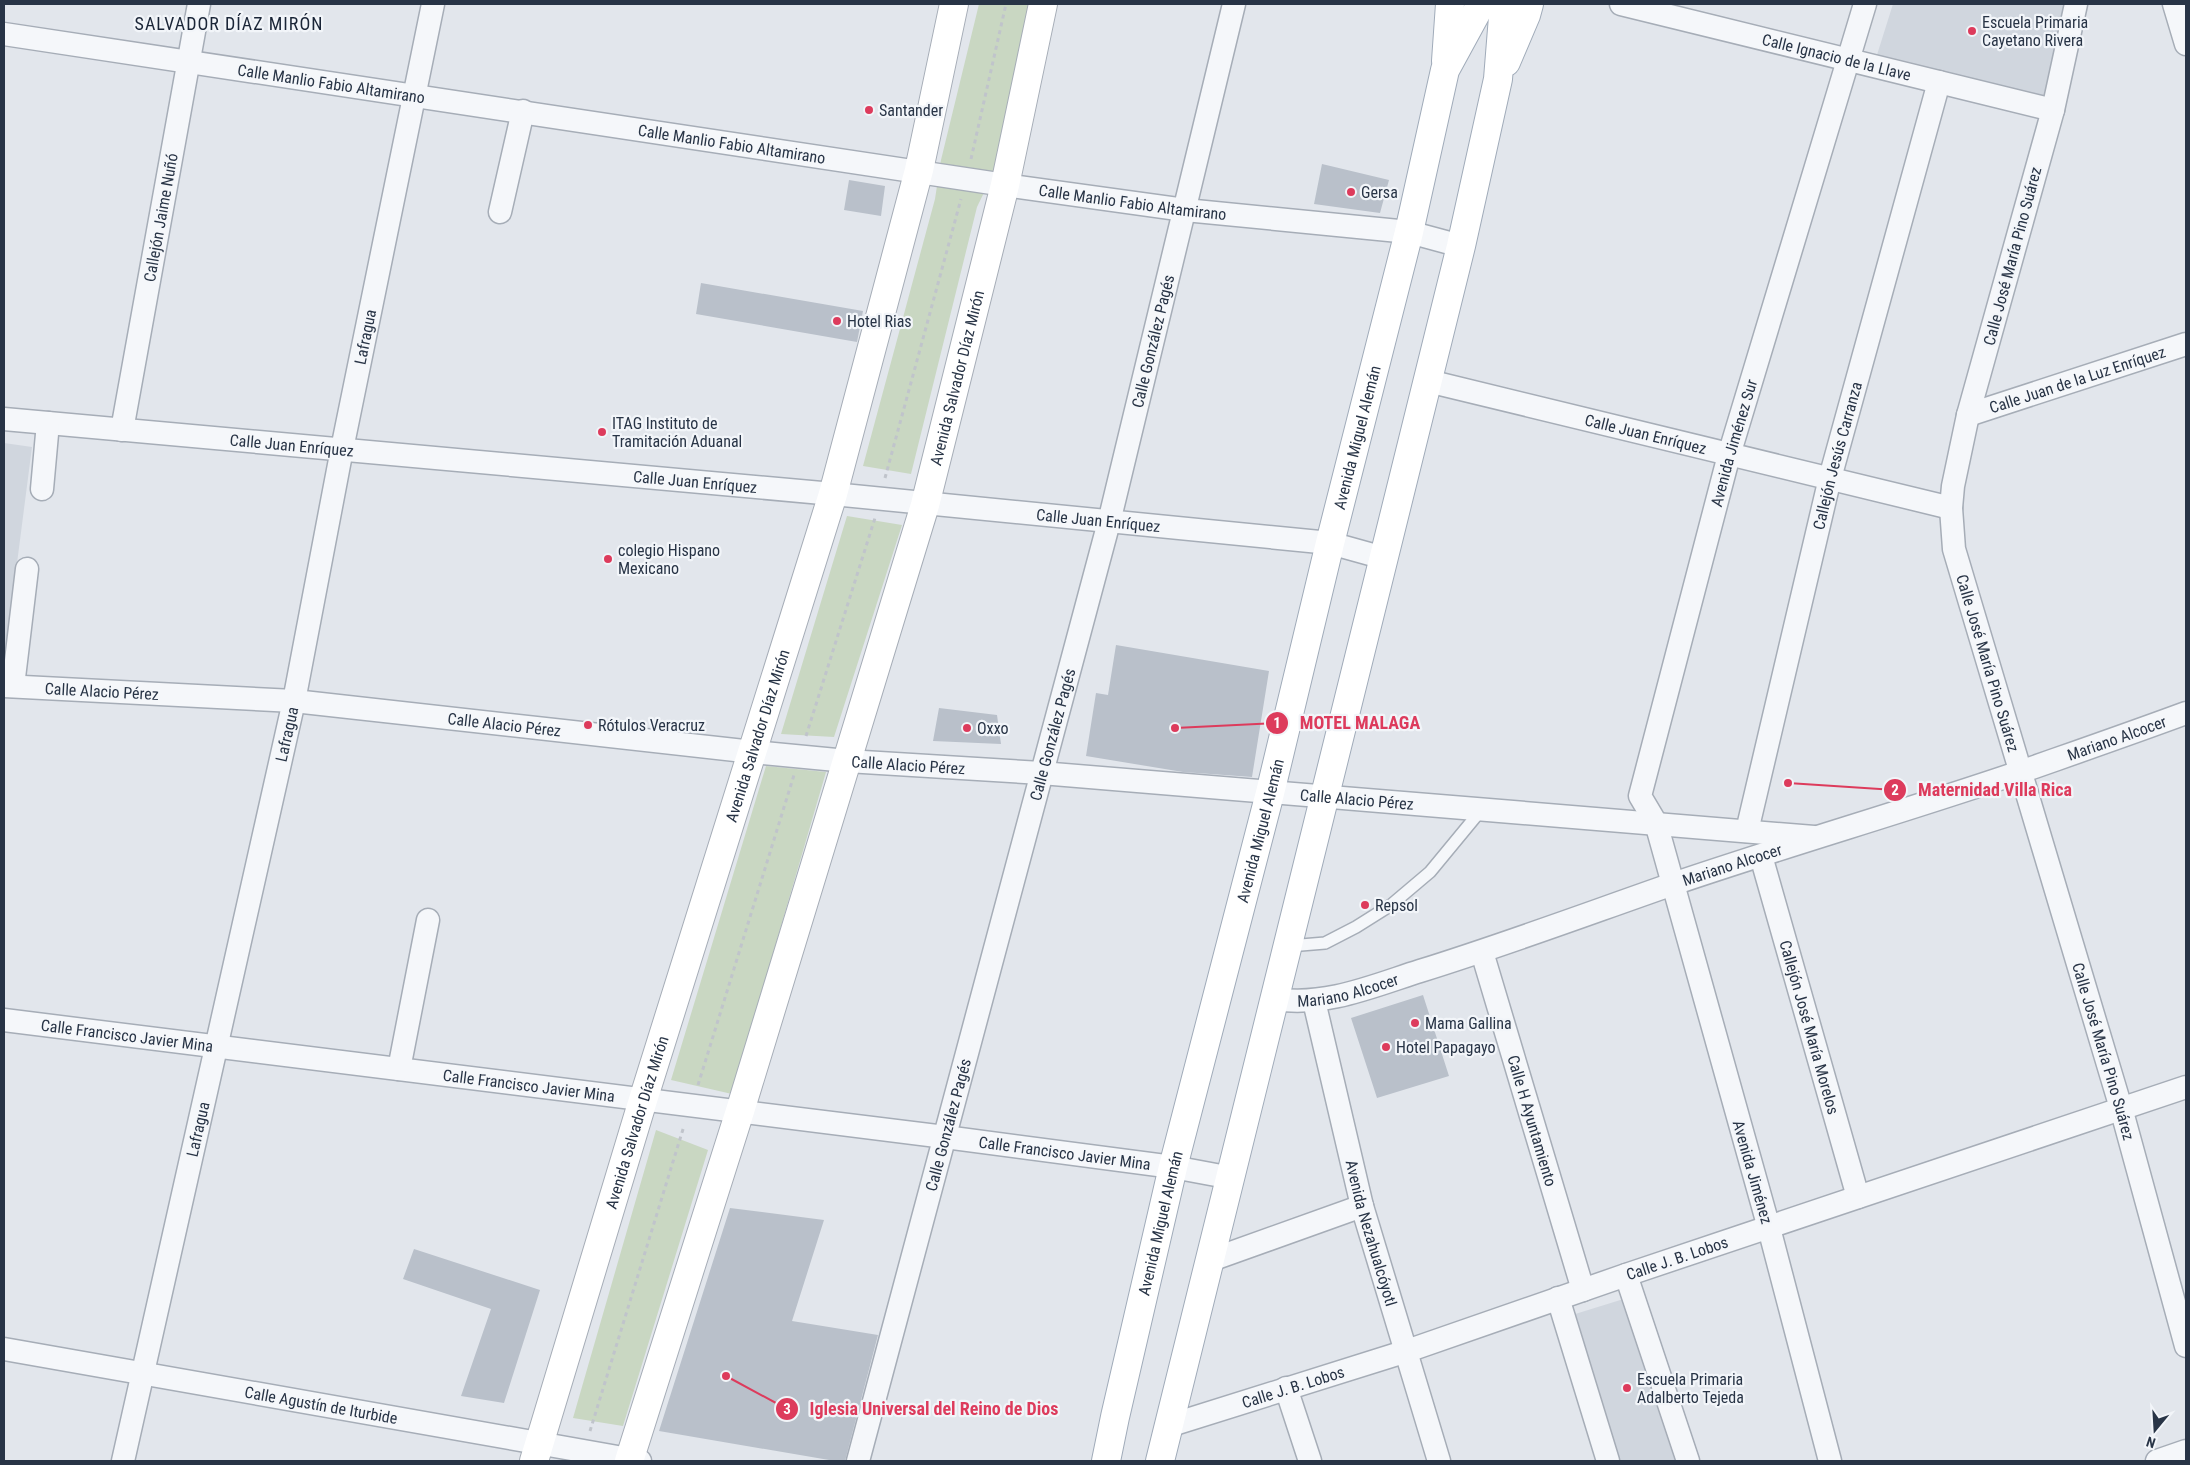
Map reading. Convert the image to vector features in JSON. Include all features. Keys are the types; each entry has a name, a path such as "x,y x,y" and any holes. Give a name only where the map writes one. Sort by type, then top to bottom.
{"main road":[{"name":"Avenida Salvador Díaz Mirón","path":"537,1452 643,1100 833,494 919,170 954,4"},
{"name":"Avenida Salvador Díaz Mirón","path":"633,1461 925,504 1005,185 1044,4"},
{"path":"1445,70 1450,4"},
{"name":"Avenida Miguel Alemán","path":"1106,1461 1173,1167 1270,793 1330,543 1409,232 1445,70 1481,4"},
{"path":"1160,1461 1232,1178 1324,796 1461,246 1498,79 1504,4"},
{"path":"1498,79 1529,4"}],"street":[{"name":"Callejón Jaime Nuñó","path":"122,430 199,4"},
{"name":"Lafragua","path":"123,1461 294,701 342,449 413,94 433,4"},
{"name":"Calle González Pagés","path":"858,1461 1109,522 1186,210 1234,4"},
{"name":"Calle Ignacio de la Llave","path":"1621,4 2052,110"},
{"name":"Avenida Jiménez Sur","path":"1672,884 1656,824 1640,796 1729,455 1865,4"},
{"name":"Calle José María Pino Suárez","path":"2076,4 2052,110 1968,415 1953,486 1951,508 1954,549 2121,1108 2186,1346"},
{"path":"2174,4 2186,44"},
{"name":"Calle Manlio Fabio Altamirano","path":"4,34 919,170 1005,185 1186,210 1409,232 1461,246"},
{"name":"Callejón Jesús Carranza","path":"1747,831 1830,478 1939,82"},
{"path":"500,212 523,111"},
{"name":"Calle Juan de la Luz Enríquez","path":"1968,415 2186,344"},
{"name":"Calle Juan Enríquez","path":"1428,381 1951,508"},
{"name":"Calle Juan Enríquez","path":"4,419 833,494 1330,543 1384,558"},
{"path":"42,489 48,423"},
{"path":"8,686 27,570"},
{"name":"Calle Alacio Pérez","path":"8,686 294,701 847,761 1041,773 1814,837"},
{"name":"Mariano Alcocer","path":"1275,999 1295,1003 1339,996 1482,952 1672,884 2021,772 2186,713"},
{"name":"Callejón José María Morelos","path":"1760,856 1858,1197"},
{"name":"Avenida Jiménez","path":"1672,884 1769,1228 1830,1461"},
{"path":"400,1069 428,920"},
{"name":"Calle H Ayuntamiento","path":"1482,952 1582,1290"},
{"name":"Avenida Nezahualcóyotl","path":"1314,1001 1362,1206 1439,1461"},
{"name":"Calle Francisco Javier Mina","path":"4,1020 945,1137 1173,1167 1232,1178"},
{"name":"Calle J. B. Lobos","path":"1168,1426 1407,1351 1558,1298 2186,1087"},
{"path":"1211,1260 1362,1206"},
{"path":"1626,1275 1688,1461"},
{"path":"1558,1298 1608,1461"},
{"name":"Calle Agustín de Iturbide","path":"4,1350 143,1373 537,1452 633,1461"},
{"path":"1286,1388 1310,1461"},
{"path":"2158,1461 2186,1451"}],"lane":[{"path":"1288,946 1324,943 1356,927 1391,905 1430,872 1482,809"}],"shaded area":[{"name":"Escuela Primaria Cayetano Rivera","path":"1893,4 2065,4 2045,98 1876,58"},
{"path":"4,443 32,447 4,664"},
{"name":"Escuela Primaria Adalberto Tejeda","path":"1630,1297 1682,1461 1617,1461 1572,1315"}],"green space":[{"path":"979,4 1030,4 996,168 977,207 911,474 863,466 935,199 941,160"},
{"path":"847,516 902,525 834,737 781,734"},
{"path":"766,766 826,772 732,1094 671,1080"},
{"path":"656,1130 708,1150 623,1426 573,1418"}],"building":[{"name":"Gersa","path":"1322,164 1389,180 1380,213 1314,204"},
{"path":"849,180 885,186 881,216 844,210"},
{"path":"701,283 863,311 857,342 696,314"},
{"path":"1116,645 1269,671 1252,777 1183,772 1086,756 1096,693 1108,695"},
{"name":"Oxxo","path":"939,708 997,715 1001,744 933,741"},
{"path":"1423,995 1449,1076 1377,1098 1351,1018"},
{"path":"730,1208 824,1220 792,1321 878,1335 845,1461 835,1461 659,1431"},
{"path":"414,1249 540,1290 504,1403 461,1396 491,1309 403,1279"}],"place":[{"name":"Escuela Primaria Cayetano Rivera","path":"1972,31"},
{"name":"Santander","path":"869,110"},
{"name":"Gersa","path":"1351,192"},
{"name":"Hotel Rias","path":"837,321"},
{"name":"ITAG Instituto de Tramitación Aduanal","path":"602,432"},
{"name":"colegio Hispano Mexicano","path":"608,559"},
{"name":"Rótulos Veracruz","path":"588,725"},
{"name":"Oxxo","path":"967,728"},
{"name":"MOTEL MALAGA","path":"1175,728"},
{"name":"Maternidad Villa Rica","path":"1788,783"},
{"name":"Repsol","path":"1365,905"},
{"name":"Mama Gallina","path":"1415,1023"},
{"name":"Hotel Papagayo","path":"1386,1047"},
{"name":"Iglesia Universal del Reino de Dios","path":"726,1376"},
{"name":"Escuela Primaria Adalberto Tejeda","path":"1627,1388"}],"district":[{"name":"SALVADOR DÍAZ MIRÓN","path":"229,24"}]}
